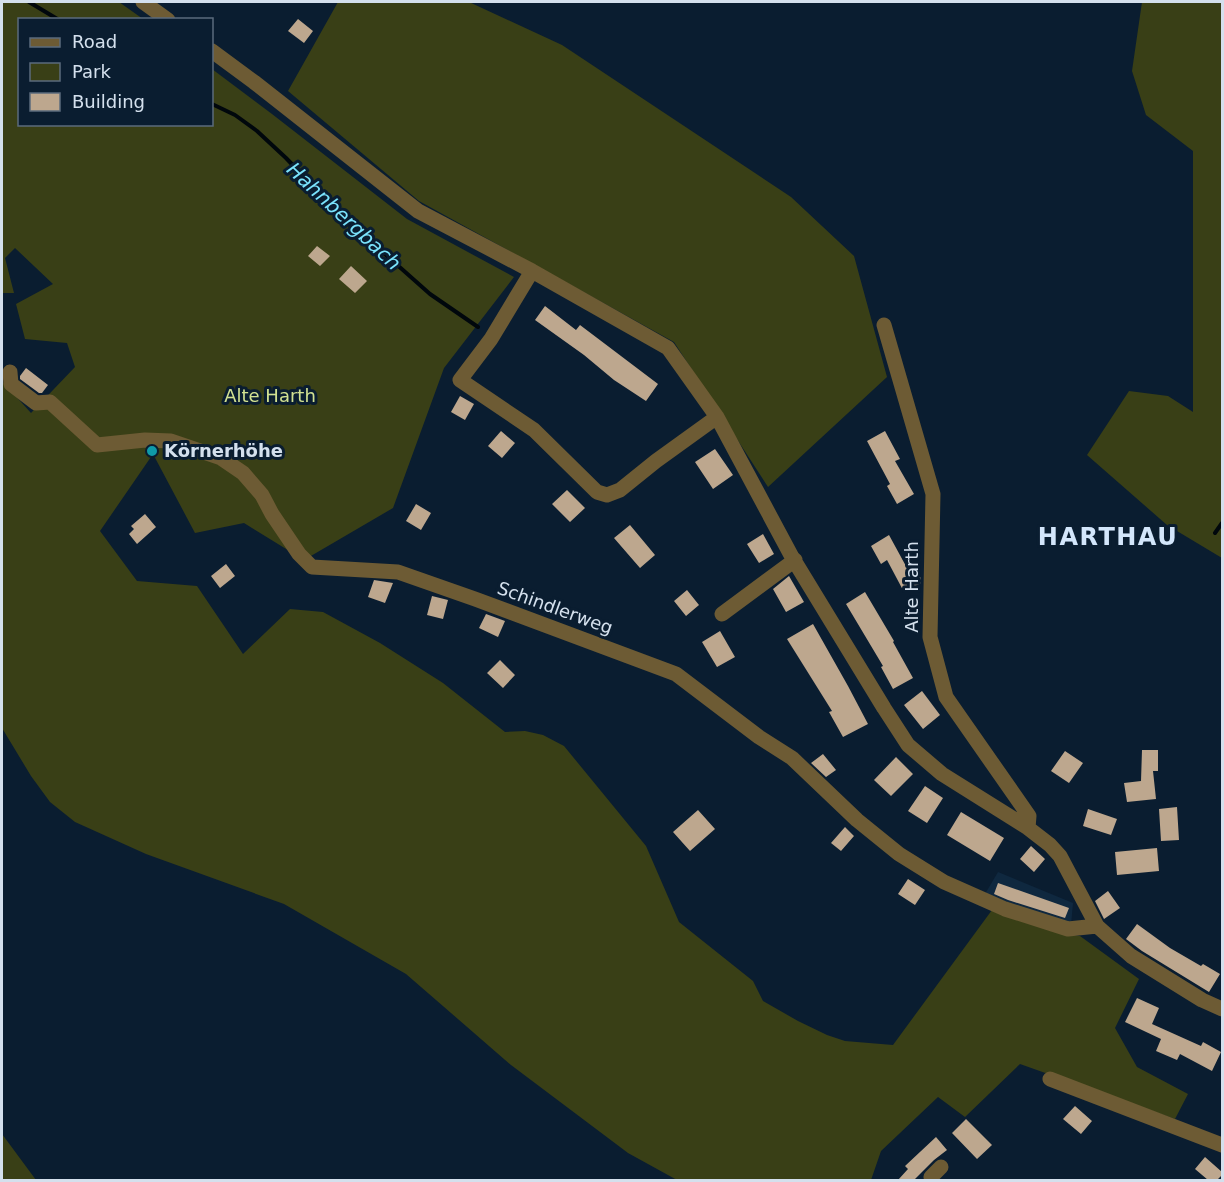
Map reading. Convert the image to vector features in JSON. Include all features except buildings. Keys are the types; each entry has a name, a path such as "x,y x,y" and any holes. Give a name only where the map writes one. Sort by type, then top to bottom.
{"street":[{"path":"143,2 165,18"},
{"path":"213,52 418,211 668,348 717,417 795,560 908,745 942,774 1028,828 1050,845 1060,856 1097,926 1131,956 1202,1000 1222,1009"},
{"path":"532,272 491,339 460,380 534,430 597,492 607,495 620,490 717,417"},
{"name":"Alte Harth","path":"884,325 933,494 930,637 946,697 1029,816 1028,828"},
{"name":"Schindlerweg","path":"10,372 11,384 36,403 50,402 97,445 145,440 171,441 221,458 243,473 262,495 299,554 312,567 398,572 676,674 759,737 792,758 857,820 899,854 944,882 1005,909 1068,929 1097,926"},
{"path":"722,614 795,560"},
{"path":"1050,1078 1222,1145"},
{"path":"932,1180 931,1177 941,1167"}],"shaded area":[{"path":"998,872 1073,903 1071,925 985,894"}],"green space":[{"path":"2,2 119,2 142,18 18,18 18,126 213,126 213,70 407,219 514,277 444,368 393,508 304,560 244,523 195,533 153,454 100,531 137,581 197,586 243,654 290,609 323,612 380,643 443,683 505,732 525,731 543,735 564,746 646,846 679,922 753,981 763,1001 827,1035 845,1041 893,1045 992,910 1068,935 1080,936 1139,979 1115,1028 1137,1067 1188,1094 1175,1119 1020,1064 965,1117 938,1097 881,1151 871,1180 677,1180 628,1153 511,1065 406,974 284,904 146,854 75,822 50,802 2,728 2,381 31,413 75,367 67,343 25,339 16,304 53,284 15,248 5,258 14,293 2,293"},
{"path":"338,2 469,2 562,45 791,197 854,256 887,377 768,487 674,342 419,201 288,91"},
{"path":"1142,2 1222,2 1222,558 1167,525 1087,455 1129,391 1168,396 1193,412 1193,151 1146,115 1132,71"},
{"path":"2,1134 36,1180 2,1180"}],"waterway":[{"name":"Hahnbergbach","path":"29,2 56,18"},
{"name":"Hahnbergbach","path":"213,104 235,115 257,131 351,226 430,294 478,327"},
{"path":"1215,533 1222,523"}],"place":[{"name":"Körnerhöhe","path":"152,451"}],"district":[{"name":"HARTHAU","path":"1108,537"}]}
